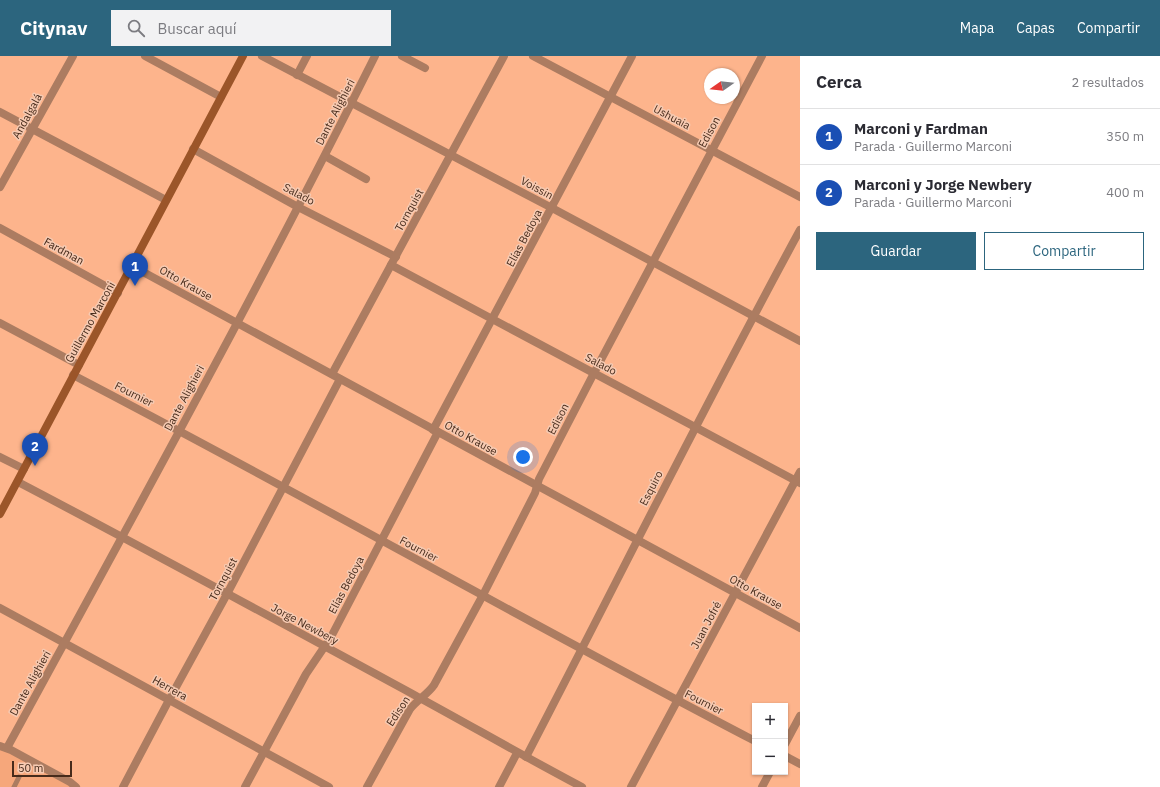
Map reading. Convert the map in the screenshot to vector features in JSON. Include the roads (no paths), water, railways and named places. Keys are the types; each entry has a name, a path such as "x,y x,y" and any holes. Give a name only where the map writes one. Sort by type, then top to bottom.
{"street":[{"name":"Andalgalá","path":"0,187 73,56"},
{"path":"145,56 221,97"},
{"name":"Guillermo Marconi","path":"0,514 243,56"},
{"name":"Voissin","path":"262,56 552,208 652,263 800,341"},
{"path":"297,75 307,56"},
{"name":"Dante Alighieri","path":"3,747 64,642 122,536 325,156 375,56"},
{"path":"402,56 425,68"},
{"name":"Tornquist","path":"332,374 504,56"},
{"name":"Ushuaia","path":"533,56 800,197"},
{"name":"Elías Bedoya","path":"245,787 306,674 331,636 381,541 493,319 632,56"},
{"name":"Edison","path":"367,787 410,709 434,685 483,595 535,493 536,486 594,373 762,56"},
{"path":"0,112 166,200"},
{"name":"Salado","path":"193,149 298,207 396,257"},
{"path":"325,156 366,179"},
{"name":"Fardman","path":"0,228 118,293"},
{"name":"Esquiro","path":"526,757 695,427 800,230"},
{"name":"Salado","path":"391,265 798,482"},
{"name":"Otto Krause","path":"132,266 800,628"},
{"path":"0,323 79,364"},
{"name":"Fournier","path":"73,375 284,486 381,541 582,650 752,739"},
{"name":"Tornquist","path":"123,787 340,379"},
{"path":"0,457 24,469"},
{"name":"Juan Jofré","path":"631,787 798,482 800,472"},
{"name":"Jorge Newbery","path":"18,482 122,536 420,698 517,753 582,787"},
{"name":"Herrera","path":"0,608 329,787"},
{"path":"788,739 800,716"},
{"path":"3,747 70,782 76,787"},
{"path":"499,787 517,753"},
{"path":"788,758 800,764"},
{"path":"762,787 768,775"}],"lane":[{"path":"14,787 19,777"}],"place":[{"name":"Marconi y Fardman","path":"135,286"},
{"name":"Marconi y Jorge Newbery","path":"35,466"}]}
